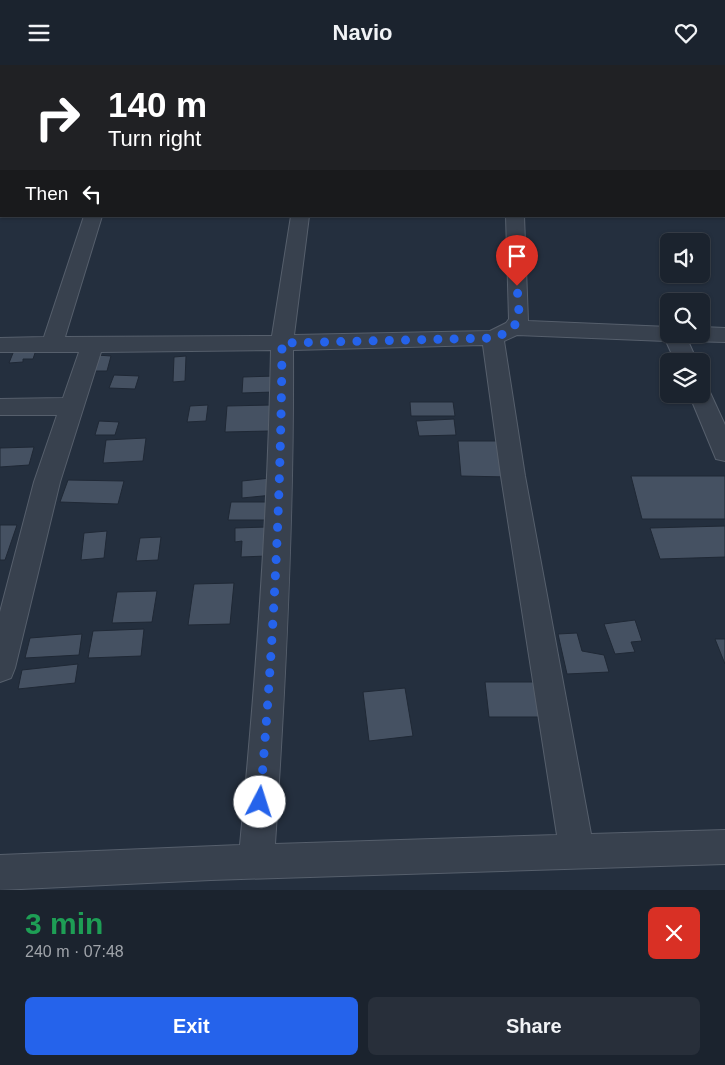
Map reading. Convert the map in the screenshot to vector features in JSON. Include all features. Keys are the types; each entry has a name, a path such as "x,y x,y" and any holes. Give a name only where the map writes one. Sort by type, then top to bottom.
{"street":[{"path":"52,345 93,217"},
{"path":"256,862 273,644 281,470 282,343 300,217"},
{"path":"504,333 519,319 515,217"},
{"path":"0,345 282,343 504,333 660,333"},
{"path":"504,333 513,476 577,851"},
{"path":"710,335 725,335"},
{"path":"0,667 48,482 92,345"},
{"path":"704,403 725,452"},
{"path":"0,407 72,405"},
{"path":"0,873 256,862 725,847"}],"building":[{"path":"37,347 33,359 23,359 23,362 9,363 15,348"},
{"path":"97,355 111,356 107,371 92,371"},
{"path":"186,356 185,381 173,382 174,357"},
{"path":"114,375 139,376 135,389 109,388"},
{"path":"275,376 274,392 242,393 243,377"},
{"path":"410,402 453,402 455,416 411,416"},
{"path":"208,405 206,421 187,422 190,406"},
{"path":"271,405 270,431 225,432 227,406"},
{"path":"454,419 456,435 419,436 416,421"},
{"path":"99,421 119,422 115,435 95,435"},
{"path":"146,438 143,461 103,463 106,440"},
{"path":"458,441 503,441 508,477 461,476"},
{"path":"34,447 29,465 0,467 0,448"},
{"path":"631,476 725,476 725,519 642,519"},
{"path":"271,478 273,495 242,498 242,481"},
{"path":"68,480 124,481 118,504 60,502"},
{"path":"231,502 274,502 273,520 228,520"},
{"path":"0,525 17,525 5,560 0,560"},
{"path":"725,526 725,557 660,559 650,528"},
{"path":"267,527 267,556 241,557 242,541 235,542 235,528"},
{"path":"107,531 104,558 81,560 84,533"},
{"path":"161,537 158,560 136,561 140,538"},
{"path":"234,583 230,624 188,625 194,584"},
{"path":"157,591 152,622 112,623 117,592"},
{"path":"635,620 642,641 631,642 635,652 615,654 604,624"},
{"path":"144,629 141,656 88,658 93,631"},
{"path":"577,633 582,651 604,655 609,672 567,674 558,634"},
{"path":"82,634 79,655 25,658 30,638"},
{"path":"715,639 725,639 725,664"},
{"path":"78,664 75,683 18,689 22,670"},
{"path":"485,682 536,682 541,717 489,717"},
{"path":"405,688 413,736 369,741 363,692"}],"route":[{"path":"260,802 272,663 281,470 282,343 453,341 493,338 514,328 519,319 517,286"}]}
